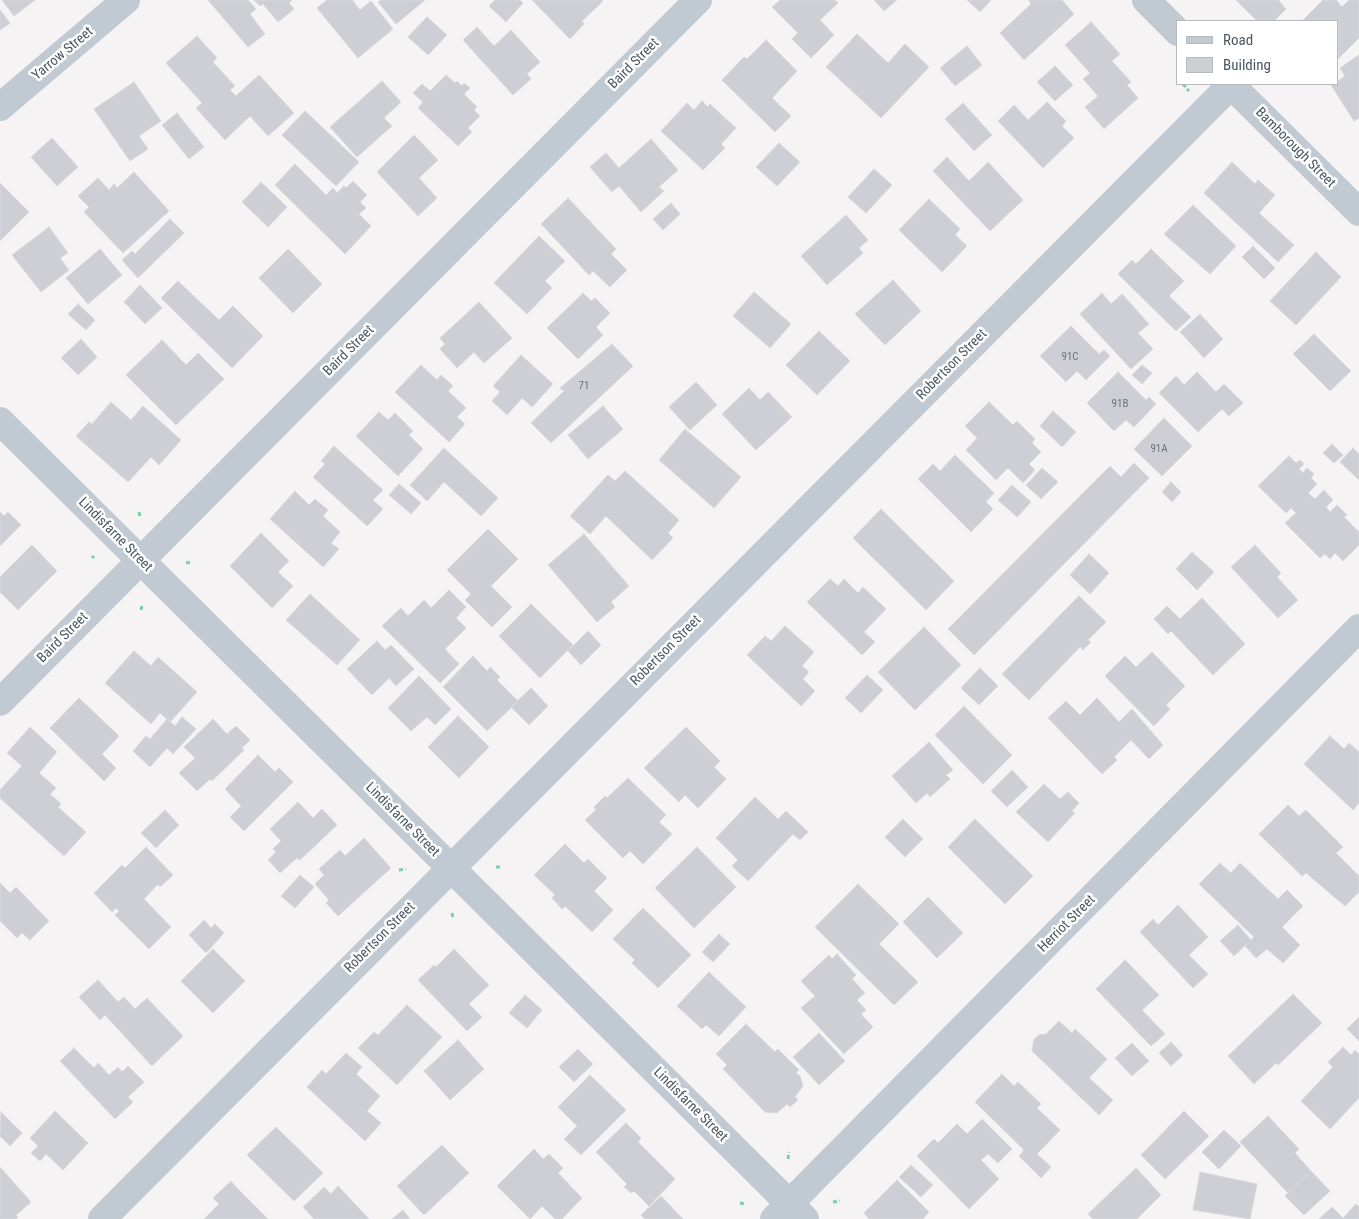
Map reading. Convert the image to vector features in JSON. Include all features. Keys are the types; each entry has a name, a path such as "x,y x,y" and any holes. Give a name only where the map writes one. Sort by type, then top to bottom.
{"street":[{"name":"Yarrow Street","path":"0,107 126,0"},
{"name":"Baird Street","path":"0,702 698,0"},
{"path":"1146,0 1176,30"},
{"name":"Robertson Street","path":"102,1219 1230,85"},
{"name":"Bamborough Street","path":"1232,85 1359,212"},
{"name":"Lindisfarne Street","path":"0,421 450,868 790,1214"},
{"name":"Herriot Street","path":"790,1214 1359,628"}],"path":[{"path":"1183,85 1189,91"},
{"path":"139,512 140,517"},
{"path":"186,563 192,562"},
{"path":"399,870 406,869"},
{"path":"788,1152 788,1159"},
{"path":"833,1202 840,1201"},
{"path":"740,1203 746,1204"}],"building":[{"path":"2,0 35,0 14,16"},
{"path":"208,0 248,0 256,9 250,14 265,34 248,47"},
{"path":"254,0 292,0 289,3 294,9 278,22 263,4 260,6"},
{"path":"327,0 352,0 360,10 371,1 393,29 358,58 317,8"},
{"path":"381,0 425,0 396,24 378,2"},
{"path":"495,0 520,0 523,3 506,22 489,6"},
{"path":"532,0 603,1 582,21 584,24 570,39"},
{"path":"780,0 835,0 838,3 820,20 834,35 811,58 792,39 798,33 772,7"},
{"path":"874,0 897,0 884,11"},
{"path":"967,0 991,0 980,12"},
{"path":"1029,0 1062,0 1074,14 1024,60 1000,33 1031,4"},
{"path":"1236,0 1280,0 1286,9 1275,20 1256,20"},
{"path":"1323,0 1336,0 1342,7 1349,0 1359,0 1359,38 1339,58 1339,20 1303,20"},
{"path":"0,10 10,23 0,30"},
{"path":"427,17 447,35 428,55 408,37"},
{"path":"1091,22 1120,54 1112,61 1131,82 1127,85 1138,98 1104,129 1085,107 1098,96 1083,79 1090,73 1065,45"},
{"path":"477,27 494,46 511,30 540,62 527,74 531,79 513,95 463,40"},
{"path":"857,34 888,63 905,44 929,67 881,118 826,67"},
{"path":"197,36 217,58 213,62 235,86 230,90 236,96 259,75 294,113 268,136 250,116 225,140 196,108 202,103 166,63"},
{"path":"766,40 797,71 772,98 791,116 775,132 722,80 744,57 747,59"},
{"path":"967,46 982,65 955,86 940,68"},
{"path":"1359,55 1359,118 1354,121 1331,85 1339,85 1339,80 1345,76 1340,68"},
{"path":"1055,66 1073,85 1055,101 1037,82"},
{"path":"446,75 455,83 457,81 462,86 464,83 470,88 464,94 477,107 474,110 480,116 468,128 472,132 458,146 418,108 423,102 413,93 422,84 430,91"},
{"path":"382,81 401,102 384,118 392,126 357,157 330,127"},
{"path":"134,82 161,121 139,136 148,149 130,161 94,109"},
{"path":"702,101 708,107 710,104 736,128 721,144 725,148 703,170 661,131 687,103 694,110"},
{"path":"1047,102 1066,121 1062,126 1074,138 1043,168 998,121 1014,105 1028,120"},
{"path":"963,103 992,135 974,151 945,119"},
{"path":"305,111 359,162 336,186 282,135"},
{"path":"177,113 204,147 189,159 162,125"},
{"path":"414,135 438,160 419,178 437,198 418,216 377,172"},
{"path":"52,138 78,167 57,186 31,157"},
{"path":"651,139 678,170 659,187 664,191 641,212 619,186 612,192 590,167 606,153 619,168"},
{"path":"779,143 800,162 777,186 756,167"},
{"path":"947,157 969,181 988,162 1023,200 990,231 933,171"},
{"path":"1232,162 1255,184 1258,180 1275,195 1259,213 1294,245 1278,262 1204,193"},
{"path":"295,164 326,195 333,188 337,193 353,181 367,195 360,202 366,208 359,214 371,226 345,254 275,185"},
{"path":"874,169 892,185 866,213 848,197"},
{"path":"134,172 169,211 123,253 84,212 89,207 78,196 98,178 109,190 114,184 117,188"},
{"path":"261,182 287,207 268,227 242,202"},
{"path":"0,183 29,212 0,241"},
{"path":"568,198 616,249 611,254 627,270 610,287 593,271 589,275 541,224"},
{"path":"929,199 960,229 955,235 967,246 942,272 899,230"},
{"path":"671,203 680,214 663,230 653,219"},
{"path":"1193,205 1236,246 1210,274 1164,234"},
{"path":"846,215 868,240 859,248 863,253 827,285 801,256"},
{"path":"170,219 184,233 138,278 122,260 132,251 135,254"},
{"path":"49,227 68,253 60,258 69,270 41,292 12,255"},
{"path":"539,236 565,261 545,281 552,288 527,314 494,283"},
{"path":"1253,246 1275,268 1264,279 1242,257"},
{"path":"100,249 122,275 88,304 66,278"},
{"path":"288,249 322,284 293,313 259,278"},
{"path":"1151,249 1184,281 1169,296 1191,317 1176,331 1118,274 1132,260 1136,264"},
{"path":"1316,252 1341,277 1296,325 1270,301"},
{"path":"893,280 921,311 885,345 855,314"},
{"path":"178,281 219,320 233,306 263,336 232,368 161,298"},
{"path":"140,285 162,308 145,324 124,302"},
{"path":"754,292 791,324 770,348 733,316"},
{"path":"583,293 591,301 595,298 610,313 596,327 603,335 578,359 547,328"},
{"path":"1102,293 1111,304 1122,294 1149,324 1138,333 1153,349 1131,369 1080,314"},
{"path":"479,302 512,338 484,363 474,352 457,368 440,349 445,344 440,338"},
{"path":"78,304 95,320 86,330 68,314"},
{"path":"1200,314 1223,339 1204,358 1180,332"},
{"path":"1071,326 1099,354 1104,350 1110,356 1086,380 1077,371 1066,382 1040,356"},
{"path":"819,331 850,361 817,395 786,365"},
{"path":"1314,334 1351,371 1330,391 1293,354"},
{"path":"81,339 97,357 78,375 61,358"},
{"path":"162,340 186,365 198,353 224,379 176,425 126,375"},
{"path":"612,344 633,366 551,443 531,423 564,391 560,388"},
{"path":"521,355 553,384 532,407 522,398 507,415 492,401 500,392 493,386"},
{"path":"421,365 437,380 441,375 453,386 448,391 466,408 457,417 465,424 449,442 395,392"},
{"path":"1142,365 1152,373 1142,384 1132,375"},
{"path":"1118,372 1146,400 1149,397 1156,404 1134,427 1126,420 1114,431 1087,403"},
{"path":"1197,372 1216,392 1224,384 1243,403 1229,416 1222,409 1198,432 1159,393 1176,376 1184,385"},
{"path":"696,382 717,405 690,430 669,407"},
{"path":"749,388 760,400 768,392 792,417 756,450 722,414"},
{"path":"111,402 131,420 143,406 181,440 159,465 151,457 128,482 76,436 89,422 92,424"},
{"path":"989,402 1013,425 1017,421 1035,439 1032,443 1041,452 1029,464 1035,470 1023,483 1008,468 996,480 966,450 977,438 965,426"},
{"path":"603,406 623,429 588,459 568,435"},
{"path":"1053,411 1076,432 1062,447 1040,426"},
{"path":"379,412 388,420 395,413 413,431 409,435 423,449 398,476 356,436"},
{"path":"1164,418 1192,446 1162,476 1134,449"},
{"path":"685,429 741,477 714,508 659,460"},
{"path":"1332,444 1343,455 1334,463 1323,453"},
{"path":"334,446 383,490 373,500 383,509 367,526 313,477 325,464 321,461"},
{"path":"444,448 498,498 481,516 444,482 427,501 410,485"},
{"path":"1353,448 1359,454 1359,480 1340,462"},
{"path":"955,455 994,493 986,502 993,509 971,532 918,479 933,464 940,471"},
{"path":"1289,456 1296,463 1300,460 1304,464 1299,469 1303,473 1307,468 1314,474 1311,478 1317,484 1308,493 1315,499 1324,490 1333,500 1326,507 1330,512 1337,505 1347,515 1344,517 1359,532 1359,545 1343,561 1335,553 1330,559 1325,554 1320,558 1285,523 1296,513 1291,508 1286,513 1258,486"},
{"path":"1134,463 1149,478 974,655 948,629 1110,466 1121,477"},
{"path":"1042,468 1058,482 1041,499 1026,485"},
{"path":"625,471 679,520 668,533 673,538 652,560 606,516 590,534 570,516 608,475 615,481"},
{"path":"1171,482 1181,492 1172,502 1162,492"},
{"path":"399,484 421,503 411,514 389,495"},
{"path":"1012,485 1031,502 1017,517 998,500"},
{"path":"295,491 309,505 315,499 328,510 323,516 340,532 331,543 339,549 323,567 270,519"},
{"path":"881,509 954,581 926,610 853,538"},
{"path":"0,512 4,516 8,512 21,525 0,546"},
{"path":"488,529 518,559 491,586 512,607 492,627 465,600 471,594 447,570"},
{"path":"261,533 289,561 278,572 293,586 272,608 230,566"},
{"path":"584,534 629,586 611,602 615,607 597,622 548,565"},
{"path":"32,545 57,571 18,610 0,592 0,577"},
{"path":"1255,545 1281,573 1277,577 1298,600 1278,618 1231,567"},
{"path":"1192,552 1214,572 1197,590 1176,569"},
{"path":"1089,554 1109,573 1090,594 1070,575"},
{"path":"830,579 838,586 844,579 858,593 863,587 886,609 864,632 875,642 862,655 807,602"},
{"path":"449,590 466,607 456,618 466,628 445,649 459,664 440,683 382,626 401,608 408,616 424,600 431,608"},
{"path":"310,594 360,640 337,665 286,620"},
{"path":"1079,596 1106,622 1088,640 1091,642 1083,650 1080,647 1029,700 1002,674"},
{"path":"1202,598 1245,644 1213,675 1171,631 1168,634 1154,619 1167,606 1180,619"},
{"path":"531,604 573,645 540,678 499,636"},
{"path":"785,626 814,652 802,666 809,672 803,679 815,691 801,706 747,655 765,636 771,641"},
{"path":"924,627 961,665 915,710 878,672"},
{"path":"588,631 601,645 581,665 568,651"},
{"path":"377,641 385,650 391,645 414,669 396,686 389,678 372,695 347,669"},
{"path":"134,651 151,666 158,657 197,692 170,722 160,713 151,724 105,683"},
{"path":"1152,652 1185,686 1166,705 1170,709 1154,726 1105,676 1125,656 1136,667"},
{"path":"473,656 487,671 490,667 500,677 497,680 518,701 487,731 443,687"},
{"path":"980,668 998,686 979,705 961,688"},
{"path":"867,675 883,690 861,713 845,698"},
{"path":"419,676 451,709 435,725 427,717 411,731 388,708"},
{"path":"531,688 548,706 529,725 511,707"},
{"path":"79,698 119,736 102,754 116,768 104,781 50,728"},
{"path":"1097,698 1119,722 1132,709 1163,745 1149,759 1131,740 1114,757 1117,760 1102,774 1048,718 1066,701 1080,715"},
{"path":"964,706 1012,755 983,784 935,735"},
{"path":"458,716 489,747 459,778 428,747"},
{"path":"182,717 196,729 173,754 167,748 150,767 133,751 146,736 150,739 167,719 175,726"},
{"path":"213,719 227,734 236,726 250,740 242,748 244,750 212,781 210,779 197,791 179,773 195,758 184,747"},
{"path":"30,727 57,752 39,773 56,788 50,794 61,804 58,807 86,832 64,856 0,798 0,790 22,766 7,753"},
{"path":"686,727 720,761 714,767 726,779 698,808 685,795 679,802 644,768"},
{"path":"1330,736 1344,749 1349,743 1359,752 1359,803 1353,810 1304,764"},
{"path":"929,742 953,770 946,775 950,779 930,797 927,793 916,803 892,776"},
{"path":"258,755 275,772 279,768 293,782 244,831 230,817 241,806 225,789"},
{"path":"1012,770 1028,787 1007,807 991,791"},
{"path":"628,778 666,815 659,822 672,834 643,864 630,851 623,858 585,820 596,810 594,807 605,796 607,798"},
{"path":"1044,784 1060,799 1068,792 1079,803 1072,811 1075,813 1048,842 1016,812"},
{"path":"755,797 778,819 786,811 808,832 800,840 793,834 748,881 732,866 738,860 716,838"},
{"path":"298,802 313,818 322,809 337,825 300,860 297,858 280,873 268,860 276,852 273,849 281,841 270,829"},
{"path":"1288,805 1299,816 1306,810 1343,847 1336,853 1359,876 1359,892 1345,906 1306,873 1302,876 1259,834"},
{"path":"165,810 179,825 156,848 141,833"},
{"path":"903,819 923,839 905,857 885,837"},
{"path":"975,819 1033,876 1005,904 948,847"},
{"path":"364,838 391,868 338,916 326,903 329,900 315,884 324,875 319,869 340,850 345,856"},
{"path":"565,844 584,863 588,859 607,878 594,891 613,910 592,932 565,906 562,909 552,898 555,895 534,875"},
{"path":"146,847 173,875 160,887 158,884 144,899 171,927 149,949 115,915 119,911 116,908 112,912 94,893 122,865 125,868"},
{"path":"697,847 736,887 694,928 655,888"},
{"path":"1220,863 1231,873 1240,863 1278,899 1287,890 1303,906 1282,927 1300,945 1283,963 1267,949 1256,958 1245,946 1254,937 1199,884"},
{"path":"300,875 314,887 295,908 281,896"},
{"path":"0,883 10,893 16,887 49,921 30,940 22,933 17,938 0,921"},
{"path":"858,884 899,924 879,944 918,982 894,1005 815,927"},
{"path":"928,897 963,933 937,958 903,922"},
{"path":"1178,905 1208,937 1189,955 1208,974 1193,988 1140,932 1153,919 1158,925"},
{"path":"643,908 691,955 658,988 632,963 635,960 613,939"},
{"path":"204,920 211,928 215,924 224,933 206,953 189,935"},
{"path":"1238,925 1251,940 1234,956 1220,941"},
{"path":"719,934 730,944 713,962 702,952"},
{"path":"213,949 245,981 213,1013 181,981"},
{"path":"454,949 489,985 469,1004 482,1017 467,1031 418,980 434,965 436,967"},
{"path":"837,954 856,975 852,979 865,993 857,1000 866,1010 861,1014 873,1027 844,1054 801,1008 815,996 801,981 829,955 832,959"},
{"path":"1125,960 1159,995 1142,1010 1165,1034 1151,1046 1096,989"},
{"path":"709,972 746,1007 719,1036 706,1025 702,1029 677,1006"},
{"path":"98,980 118,1002 124,997 135,1009 147,998 183,1036 152,1066 105,1015 100,1020 79,997"},
{"path":"1293,994 1322,1023 1278,1065 1276,1063 1254,1084 1228,1056"},
{"path":"525,995 542,1010 527,1028 509,1013"},
{"path":"407,1005 442,1037 397,1085 358,1048 374,1032 378,1035"},
{"path":"1359,1017 1359,1041 1347,1029"},
{"path":"1059,1021 1072,1033 1075,1029 1107,1059 1089,1078 1113,1100 1099,1115 1032,1051 1034,1039 1039,1035 1046,1034"},
{"path":"746,1024 775,1052 778,1049 799,1070 796,1073 800,1076 803,1086 795,1097 798,1100 790,1107 787,1104 777,1113 765,1112 723,1069 727,1065 716,1054"},
{"path":"819,1033 845,1061 819,1085 793,1057"},
{"path":"458,1040 484,1069 450,1100 424,1071"},
{"path":"1171,1042 1183,1055 1171,1066 1159,1053"},
{"path":"1132,1043 1149,1061 1132,1076 1115,1058"},
{"path":"1343,1047 1351,1055 1355,1050 1359,1054 1359,1098 1330,1129 1301,1101 1333,1067 1328,1062"},
{"path":"74,1048 94,1068 98,1063 109,1075 118,1067 122,1072 128,1066 144,1082 128,1097 133,1102 115,1119 60,1061"},
{"path":"578,1049 593,1064 574,1082 559,1067"},
{"path":"346,1053 362,1067 356,1074 380,1096 367,1111 381,1123 365,1141 307,1087 322,1070 326,1074"},
{"path":"1002,1074 1014,1086 1018,1082 1041,1104 1037,1108 1060,1130 1037,1154 1051,1167 1041,1178 1019,1156 1024,1150 975,1102"},
{"path":"590,1075 626,1110 581,1155 564,1139 577,1126 558,1107"},
{"path":"55,1111 88,1143 63,1170 46,1154 40,1161 31,1153 38,1146 30,1138"},
{"path":"1184,1111 1209,1136 1165,1179 1141,1155"},
{"path":"1,1112 22,1133 10,1146 0,1136"},
{"path":"1268,1116 1299,1149 1295,1153 1311,1171 1288,1193 1240,1142"},
{"path":"982,1119 1012,1149 998,1163 988,1154 981,1160 999,1179 969,1209 917,1156 934,1139 938,1143 957,1124 967,1134"},
{"path":"626,1123 641,1138 638,1142 675,1179 649,1206 634,1191 631,1193 624,1187 627,1184 596,1152"},
{"path":"276,1127 323,1173 294,1201 247,1155"},
{"path":"1224,1130 1241,1146 1219,1169 1202,1152"},
{"path":"442,1145 469,1173 424,1215 397,1186"},
{"path":"534,1149 543,1159 549,1154 563,1168 558,1173 582,1198 562,1219 555,1219 542,1206 530,1219 497,1186"},
{"path":"911,1165 933,1185 921,1197 899,1177"},
{"path":"0,1167 31,1202 16,1215 18,1217 16,1219 0,1219"},
{"path":"1136,1168 1161,1195 1137,1219 1093,1219 1088,1214"},
{"path":"1311,1171 1330,1191 1304,1215 1285,1196"},
{"path":"1200,1172 1257,1184 1250,1219 1193,1210"},
{"path":"897,1180 929,1212 923,1219 869,1219 864,1213"},
{"path":"231,1181 268,1219 204,1219 219,1204 213,1198"},
{"path":"338,1186 369,1219 314,1219 303,1207 324,1187 331,1194"},
{"path":"661,1196 683,1219 645,1219 641,1215"},
{"path":"1356,1204 1359,1207 1359,1219 1319,1219 1332,1207 1343,1218"},
{"path":"403,1210 410,1219 392,1219"}]}
